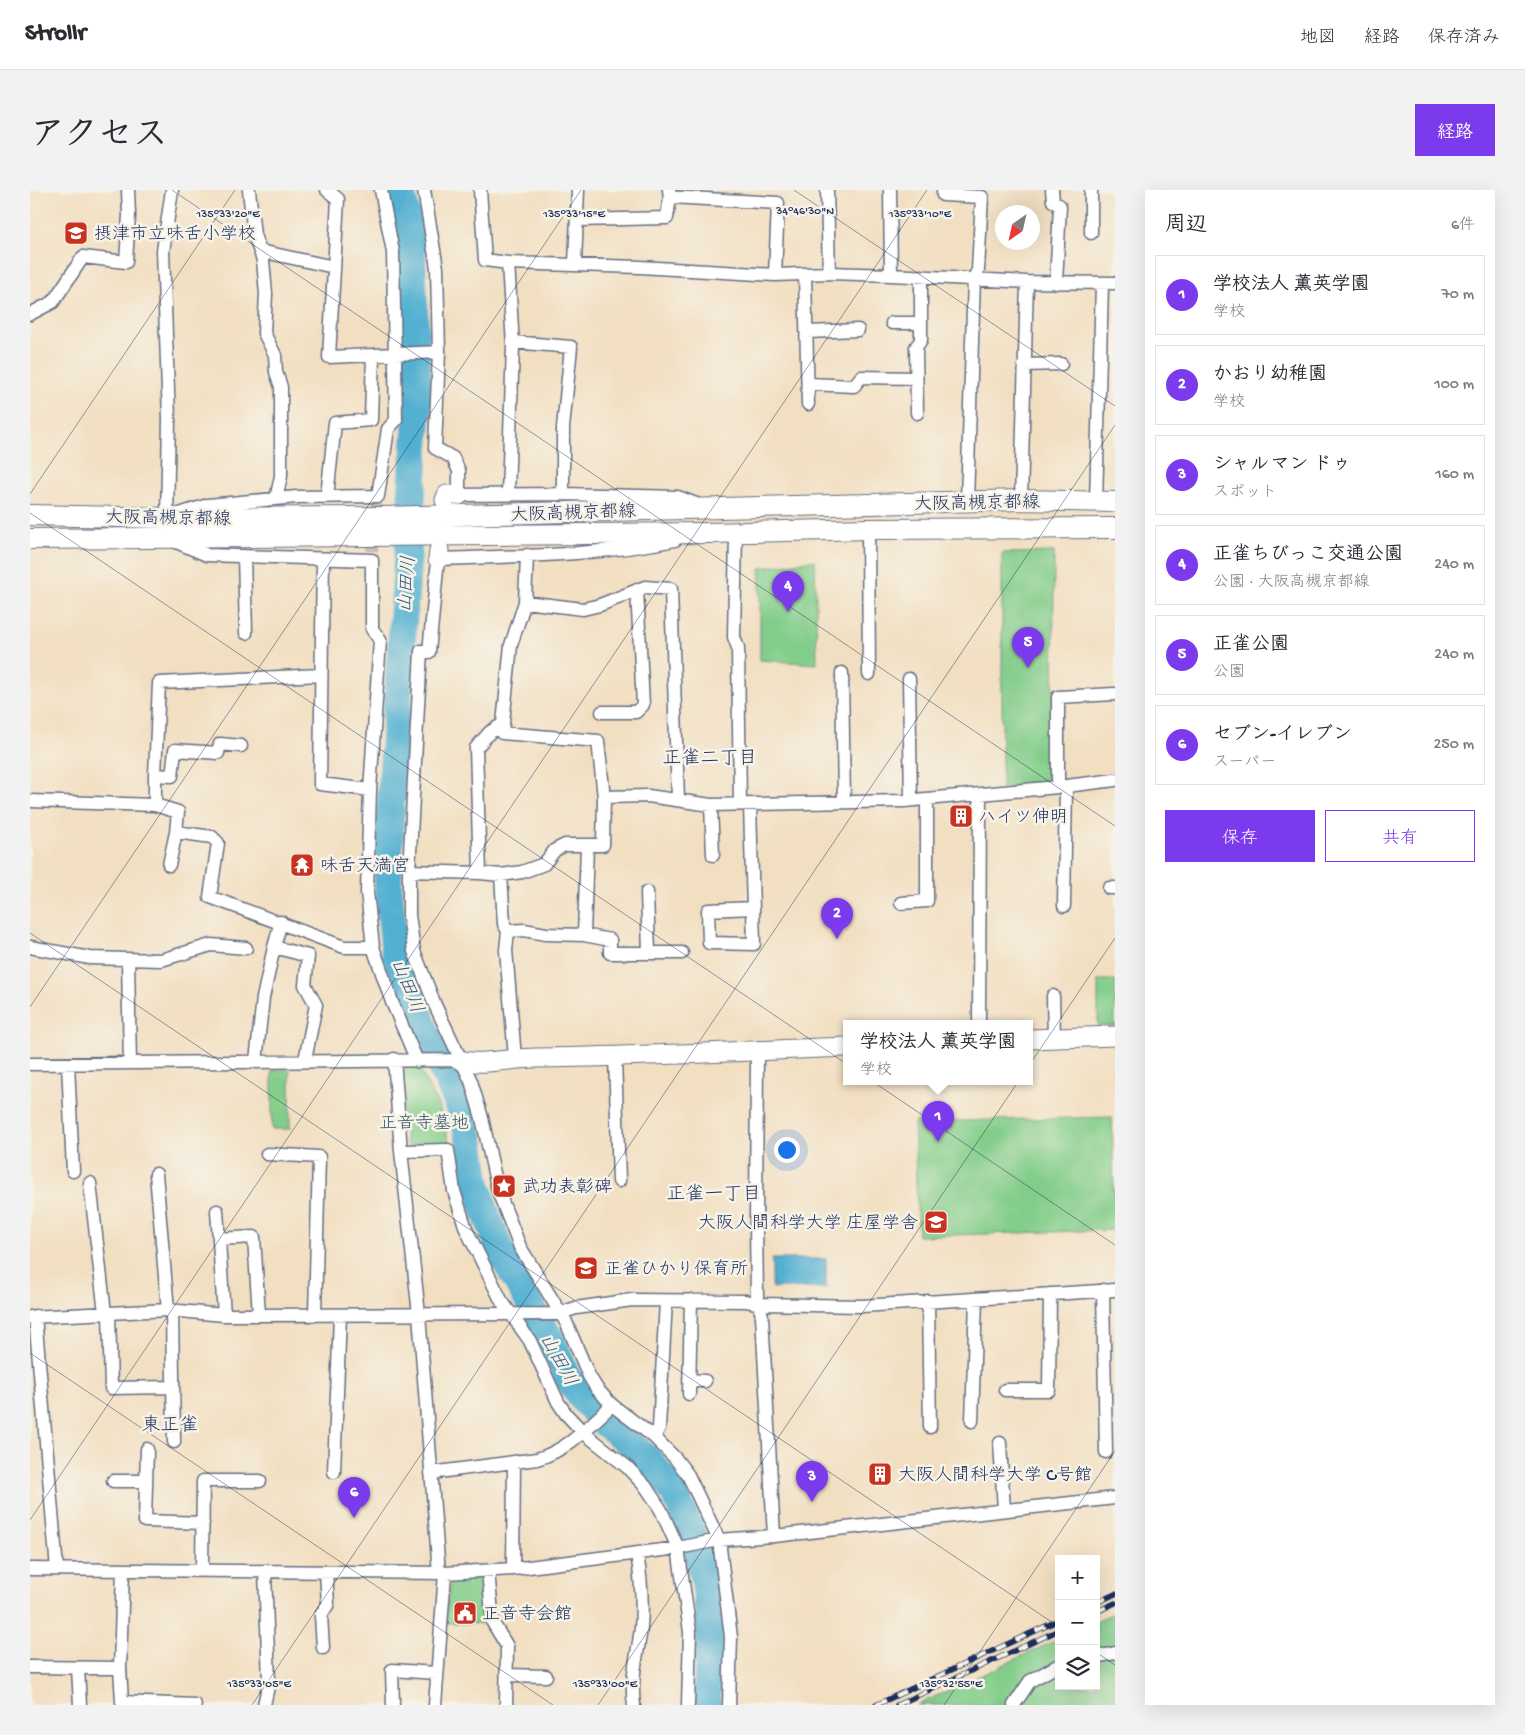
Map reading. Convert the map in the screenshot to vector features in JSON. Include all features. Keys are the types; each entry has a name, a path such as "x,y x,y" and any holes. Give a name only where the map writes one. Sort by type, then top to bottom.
{"main road":[{"name":"大阪高槻京都線","path":"442,526 709,508 1021,500 1106,502"},
{"name":"大阪高槻京都線","path":"30,515 167,518 376,527"},
{"name":"大阪高槻京都線","path":"30,539 164,538 376,527 442,526 709,533 868,529 1115,528"}],"street":[{"path":"30,314 53,302 83,257 126,262 130,215 128,190"},
{"path":"172,190 163,251 169,420 167,518 208,505 327,496 376,527"},
{"path":"248,190 254,235 263,260 266,294 264,333 274,355 276,372 281,387 281,476 276,499"},
{"path":"327,190 338,199 329,357 439,352"},
{"path":"381,190 393,252 396,420 388,429 376,527 372,629 380,640 370,790 368,892 373,947 392,1002 417,1061"},
{"path":"424,190 437,268 439,352 435,448 453,458 459,471 442,526 429,652 421,651 409,871 409,914 414,952 435,1005 471,1081 482,1118 498,1191 520,1247 559,1313 597,1389 611,1406 654,1437 675,1458 688,1475 719,1540 731,1637 730,1705"},
{"path":"480,190 485,260 508,263 575,264 775,275 891,275 1027,282 1115,283"},
{"path":"575,264 578,190"},
{"path":"827,190 829,274"},
{"path":"890,190 891,275"},
{"path":"943,190 943,195 982,197 978,270 974,278 967,502"},
{"path":"1052,190 1053,201 1060,206 1056,283"},
{"path":"1091,190 1091,234"},
{"path":"578,220 667,218 670,194 737,196 778,203 775,275"},
{"path":"260,250 334,267"},
{"path":"508,263 513,342 508,494"},
{"path":"805,275 808,404"},
{"path":"917,413 916,347 921,340 922,276"},
{"path":"1021,500 1027,282"},
{"path":"1102,284 1106,502"},
{"path":"892,323 921,323"},
{"path":"807,332 858,330"},
{"path":"513,342 571,347 563,428 563,494"},
{"path":"327,496 335,424 371,420 373,355"},
{"path":"1024,364 1061,364"},
{"path":"809,384 854,386 861,377 916,378"},
{"path":"442,526 508,494 678,497 709,508"},
{"path":"442,526 527,555 653,545 709,533"},
{"path":"164,538 207,555 323,559 376,527"},
{"path":"868,529 869,674"},
{"path":"736,533 734,637 738,648 754,944 709,943 708,910 752,908"},
{"path":"409,871 502,875 522,872 544,864 555,850 565,845 603,845 604,797 598,741 502,733 511,645 525,602 527,555"},
{"path":"244,556 246,633"},
{"path":"323,559 320,784 370,790"},
{"path":"525,602 583,609 600,606 645,587 671,589 678,800"},
{"path":"602,712 636,712 643,705 637,590"},
{"path":"842,673 844,802"},
{"path":"155,805 159,684 322,675"},
{"path":"908,679 911,800"},
{"path":"1064,906 1058,697 1115,694"},
{"path":"480,873 476,748 490,732 503,724"},
{"path":"155,775 172,776 175,750 218,753 220,744 241,746"},
{"path":"604,797 648,796 711,805 911,800 980,795 1115,780"},
{"path":"979,1020 980,795"},
{"path":"901,904 927,901 927,799"},
{"path":"30,801 155,805 178,812 169,865"},
{"path":"711,805 713,855"},
{"path":"176,832 212,837 218,843 210,897 344,947 373,947"},
{"path":"584,935 587,845"},
{"path":"502,875 504,924 508,931 506,950 516,1058"},
{"path":"647,892 649,953"},
{"path":"256,1061 268,970 281,922"},
{"path":"508,931 524,930 546,934 584,935 610,940 610,953 682,953"},
{"path":"30,947 90,958 128,960 161,960 212,945 246,948"},
{"path":"274,948 308,956 305,985 316,1005 305,1060"},
{"path":"128,960 130,1063"},
{"path":"1053,996 1054,1038"},
{"path":"1033,1039 1115,1036"},
{"path":"30,1064 394,1059 417,1061 460,1060 470,1062 516,1058 615,1057 843,1047"},
{"path":"757,1051 757,1296 762,1316 774,1536"},
{"path":"615,1057 619,1182"},
{"path":"394,1059 401,1151 419,1314 431,1473 442,1573 435,1705"},
{"path":"68,1064 73,1170"},
{"path":"401,1151 448,1150 454,1191 466,1229 487,1274 530,1341 558,1402 566,1414 627,1467 646,1487 660,1510 678,1548 690,1632 688,1705"},
{"path":"267,1154 319,1157 316,1315"},
{"path":"156,1174 170,1310 174,1442"},
{"path":"90,1183 107,1313 112,1388 173,1387"},
{"path":"217,1211 224,1315"},
{"path":"219,1238 254,1237 259,1315"},
{"path":"57,1569 32,1316 170,1310 224,1315 513,1315 559,1313 576,1308 632,1300 746,1301 760,1304 862,1306 1109,1290 1106,1452"},
{"path":"1005,1390 1049,1390 1050,1294"},
{"path":"972,1421 976,1299"},
{"path":"689,1394 691,1300"},
{"path":"654,1437 659,1428 666,1301"},
{"path":"928,1301 930,1427"},
{"path":"334,1472 340,1314"},
{"path":"689,1380 704,1380"},
{"path":"431,1473 548,1456 569,1444 611,1406"},
{"path":"1000,1443 1004,1510"},
{"path":"147,1449 145,1521 203,1523"},
{"path":"513,1569 514,1462"},
{"path":"202,1571 203,1480 260,1481"},
{"path":"113,1481 146,1481"},
{"path":"30,1569 442,1573 488,1571 637,1554 719,1540 774,1536 1115,1498"},
{"path":"634,1705 632,1684 641,1627 640,1577 637,1554"},
{"path":"123,1570 120,1668 122,1702 195,1705"},
{"path":"264,1705 269,1682 265,1571"},
{"path":"488,1571 493,1623 507,1646 506,1705"},
{"path":"318,1640 321,1615 328,1604 326,1572"},
{"path":"1100,1656 1115,1653"},
{"path":"30,1667 120,1668"},
{"path":"1014,1705 1030,1681 1055,1667"},
{"path":"78,1668 80,1705"},
{"path":"393,1705 392,1670 436,1673"},
{"path":"507,1675 546,1676"}],"green space":[{"path":"1054,552 1053,784 1002,788 1002,553"},
{"path":"815,560 817,664 760,660 760,568"},
{"path":"1098,980 1115,980 1115,1026 1098,1026"},
{"name":"正音寺墓地","path":"406,1067 419,1068 440,1109 449,1144 410,1147 406,1144 400,1076"},
{"path":"272,1070 290,1070 290,1129 272,1129"},
{"path":"1112,1117 1115,1230 918,1236 914,1122"},
{"path":"478,1578 484,1587 486,1624 444,1623 450,1584 456,1579"},
{"path":"1115,1612 1115,1705 917,1705 1055,1641 1055,1690 1100,1690 1100,1619"}],"water":[{"path":"772,1259 826,1259 826,1288 772,1288"}],"waterway":[{"name":"山田川","path":"401,190 411,234 418,403 391,797 388,885 395,954 425,1031 462,1112 471,1144 476,1181 486,1214 504,1259 551,1340 568,1378 580,1396 603,1422 634,1446 666,1481 676,1497 694,1537 706,1587 710,1631 707,1705"}],"tunnel":[{"path":"372,551 377,502"}],"railway":[{"path":"1100,1601 1115,1594"},
{"path":"1100,1610 1115,1603"},
{"path":"876,1705 1055,1622"},
{"path":"897,1705 1055,1632"}],"place":[{"name":"摂津市立味舌小学校","path":"76,233"},
{"name":"正雀ちびっこ交通公園","path":"788,612"},
{"name":"正雀公園","path":"1028,668"},
{"name":"ハイツ伸明","path":"961,816"},
{"name":"味舌天満宮","path":"302,865"},
{"name":"かおり幼稚園","path":"837,939"},
{"name":"学校法人 薫英学園","path":"938,1142"},
{"name":"武功表彰碑","path":"504,1186"},
{"name":"大阪人間科学大学 庄屋学舎","path":"936,1222"},
{"name":"正雀ひかり保育所","path":"586,1268"},
{"name":"大阪人間科学大学 C号館","path":"880,1474"},
{"name":"シャルマン ドゥ","path":"812,1502"},
{"name":"セブン-イレブン","path":"354,1518"},
{"name":"正音寺会館","path":"465,1613"}],"district":[{"name":"正雀二丁目","path":"710,756"},
{"name":"正雀一丁目","path":"714,1192"},
{"name":"東正雀","path":"170,1423"}]}
